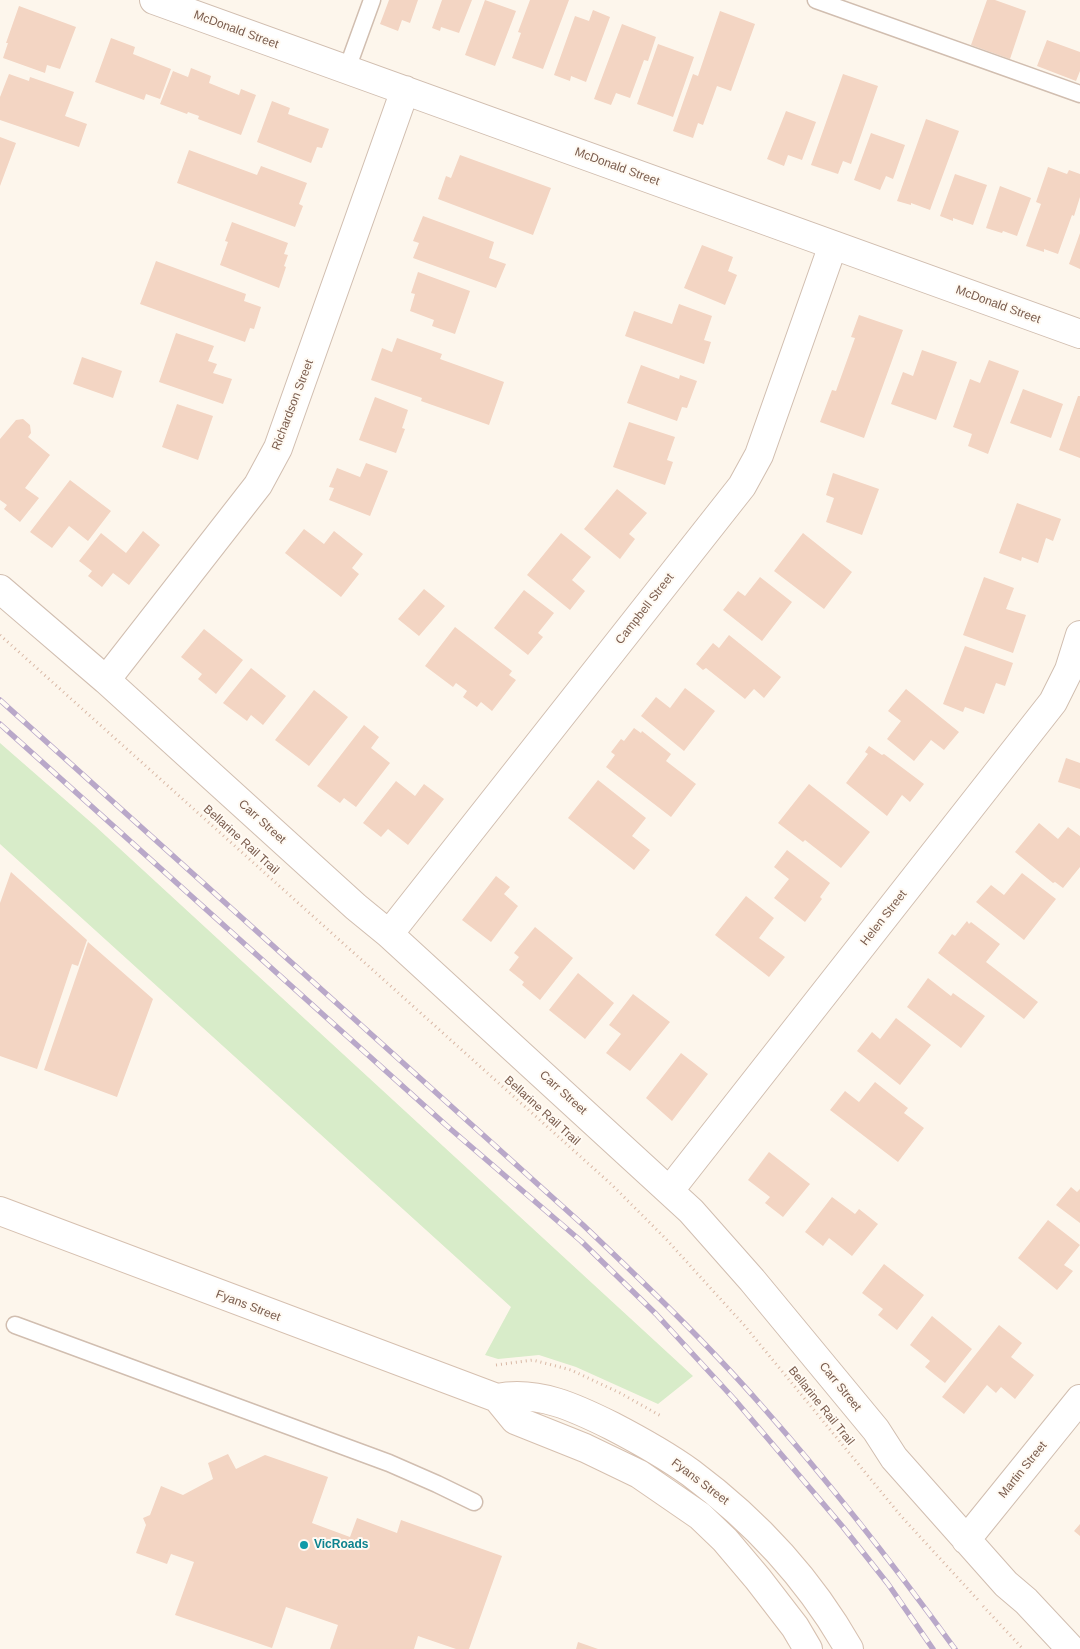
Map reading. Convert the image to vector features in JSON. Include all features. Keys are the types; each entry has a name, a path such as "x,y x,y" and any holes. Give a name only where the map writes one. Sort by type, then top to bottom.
{"street":[{"name":"McDonald Street","path":"154,0 1080,334"},
{"name":"Richardson Street","path":"106,680 258,485 278,448 405,90"},
{"name":"Campbell Street","path":"389,934 742,486 759,456 833,245"},
{"name":"Carr Street","path":"0,589 106,680 670,1190 715,1237 757,1286 876,1430 894,1458 1006,1584 1034,1609 1071,1649"},
{"name":"Helen Street","path":"670,1190 1053,702 1074,672 1080,635"},
{"name":"Fyans Street","path":"0,1211 497,1398 536,1396 571,1407 632,1437 689,1472 744,1516 822,1604 849,1649"},
{"path":"497,1398 515,1420 585,1448 639,1474 700,1516 738,1554 790,1621 808,1649"},
{"name":"Martin Street","path":"966,1540 1080,1399"}],"lane":[{"path":"347,69 372,0"},
{"path":"816,0 1080,94"},
{"path":"15,1325 389,1463 474,1502"}],"path":[{"name":"Bellarine Rail Trail","path":"0,635 637,1209 744,1325 901,1516 1024,1649"}],"green space":[{"path":"0,743 94,825 693,1376 658,1404 576,1367 539,1355 498,1359 485,1355 511,1307 0,844"}],"building":[{"path":"389,0 418,0 410,23 402,20 398,31 380,24"},
{"path":"442,0 472,0 459,33 441,27 440,31 432,28"},
{"path":"485,0 516,11 495,66 465,55"},
{"path":"530,0 569,0 543,69 512,58 521,33 518,32"},
{"path":"987,0 995,0 1026,11 1010,59 971,45"},
{"path":"19,6 76,27 60,69 47,65 45,73 3,58 8,43 6,43"},
{"path":"593,10 610,17 586,82 571,76 570,81 554,75 575,16 589,21"},
{"path":"720,11 755,24 731,91 717,86 703,125 698,123 693,138 673,131 693,74 698,76"},
{"path":"622,24 656,37 648,61 644,60 630,98 616,93 611,105 594,99"},
{"path":"111,38 135,47 133,54 171,69 160,99 146,94 144,100 95,82"},
{"path":"1047,40 1080,52 1080,71 1076,81 1037,66"},
{"path":"658,44 694,57 673,117 637,104"},
{"path":"191,68 211,76 209,83 239,95 241,89 256,95 241,135 198,119 199,116 188,112 187,114 160,104 173,71 188,77"},
{"path":"9,74 29,81 30,77 74,92 65,116 87,124 79,147 0,120 0,97"},
{"path":"843,74 878,86 851,164 843,161 838,174 811,165"},
{"path":"272,101 290,108 288,114 329,129 322,148 317,147 311,163 257,142"},
{"path":"786,111 816,122 802,160 788,155 784,166 767,159"},
{"path":"926,119 959,131 930,210 911,203 911,205 897,201"},
{"path":"871,133 905,145 893,179 886,176 880,190 854,180"},
{"path":"0,137 16,143 0,186"},
{"path":"189,150 257,175 261,166 307,183 299,204 303,206 295,227 177,183"},
{"path":"460,155 551,188 533,235 438,199 446,176 451,178"},
{"path":"1048,167 1067,174 1069,170 1080,174 1080,197 1058,254 1026,246 1041,204 1036,202"},
{"path":"955,174 987,185 973,225 940,216"},
{"path":"1000,186 1031,198 1017,236 986,228"},
{"path":"423,216 494,242 489,258 506,264 496,288 413,258 419,243 413,241"},
{"path":"232,222 288,243 284,254 288,255 284,266 286,267 279,288 220,265 228,242 225,241"},
{"path":"1080,233 1080,269 1069,264"},
{"path":"702,245 733,257 728,271 737,275 725,305 684,288"},
{"path":"156,261 246,294 244,301 261,307 254,329 250,328 245,342 140,304"},
{"path":"418,272 470,291 455,334 432,326 434,320 410,311 415,294 411,293"},
{"path":"679,304 712,316 704,340 711,342 704,364 625,336 634,311 672,324"},
{"path":"859,315 903,330 864,438 820,422 832,390 836,391 855,338 851,337"},
{"path":"176,333 214,346 208,361 217,364 213,373 232,379 223,404 159,382"},
{"path":"397,338 442,354 440,359 504,382 489,425 421,401 422,398 371,380 382,348 392,352"},
{"path":"922,350 957,362 936,420 891,404 903,372 913,376"},
{"path":"82,357 122,371 113,398 73,384"},
{"path":"989,360 1019,371 988,454 968,446 972,434 953,427 970,379 980,383"},
{"path":"641,365 679,379 680,375 697,381 687,408 682,407 677,421 627,403"},
{"path":"1023,389 1063,404 1051,438 1010,423"},
{"path":"1078,396 1080,396 1080,458 1059,450"},
{"path":"375,397 408,410 402,428 405,429 396,453 359,440"},
{"path":"177,404 213,416 198,460 162,447"},
{"path":"23,419 30,425 31,433 28,437 50,455 25,488 39,498 20,522 4,509 7,505 0,500 0,439 16,420"},
{"path":"629,422 675,437 667,460 673,462 665,485 613,467"},
{"path":"366,463 388,471 370,516 329,500 334,488 329,487 337,468 360,477"},
{"path":"833,473 879,489 862,535 826,522 834,498 826,495"},
{"path":"70,480 111,511 88,541 69,526 52,548 30,532"},
{"path":"617,489 647,513 629,534 635,539 620,559 584,529"},
{"path":"1017,503 1061,519 1053,541 1046,538 1038,563 1022,557 1021,561 999,553"},
{"path":"304,529 324,544 334,531 363,554 352,568 359,574 341,597 285,553"},
{"path":"143,531 160,545 129,585 113,573 102,587 88,576 92,571 79,561 101,533 126,553"},
{"path":"561,533 591,557 572,580 585,591 570,610 527,575"},
{"path":"803,533 852,572 824,609 774,571"},
{"path":"760,577 792,602 762,641 723,610 738,591 745,596"},
{"path":"984,577 1014,588 1006,609 1026,615 1013,653 963,635"},
{"path":"424,589 445,606 419,636 398,619"},
{"path":"524,590 554,613 538,633 543,637 528,655 494,628"},
{"path":"455,627 512,671 509,675 516,680 492,711 481,702 477,707 463,697 467,691 456,683 453,687 425,666"},
{"path":"204,629 243,660 216,694 198,679 202,674 181,657"},
{"path":"729,635 781,677 764,698 754,689 745,699 706,668 703,670 696,664 713,643 719,648"},
{"path":"965,646 1013,663 1005,686 996,683 984,714 965,707 963,712 943,704"},
{"path":"251,668 286,696 263,725 251,715 247,721 223,703"},
{"path":"685,688 715,711 684,751 641,716 656,697 670,708"},
{"path":"906,689 959,732 944,750 931,740 914,761 887,739 901,721 888,711"},
{"path":"314,690 348,717 309,766 275,740"},
{"path":"364,725 379,737 371,748 390,763 356,807 344,798 340,803 317,786"},
{"path":"634,728 641,733 642,731 671,754 666,761 696,784 671,817 606,767 615,755 611,752 621,739 624,741"},
{"path":"869,746 882,755 884,754 924,784 910,802 902,795 887,816 846,783 868,754 865,752"},
{"path":"1066,758 1080,763 1080,789 1058,782"},
{"path":"598,780 646,818 632,836 650,850 634,870 568,818"},
{"path":"396,781 415,796 424,784 444,799 408,845 388,829 381,837 363,823"},
{"path":"809,784 870,832 841,868 805,840 803,842 778,823"},
{"path":"1039,823 1058,839 1068,827 1080,836 1080,867 1063,888 1055,882 1053,883 1015,852"},
{"path":"787,850 830,883 820,897 822,899 805,922 774,898 789,879 774,867"},
{"path":"11,872 87,940 78,966 72,964 37,1069 0,1056 0,903"},
{"path":"1022,873 1056,899 1024,940 976,902 991,885 1004,895"},
{"path":"496,876 510,887 504,894 518,906 491,942 462,920"},
{"path":"746,896 774,918 759,938 785,957 769,977 715,935"},
{"path":"967,921 1000,944 986,962 1038,1002 1024,1019 938,953 952,934 955,936"},
{"path":"535,927 573,958 540,1000 522,985 524,982 509,970 519,957 514,953"},
{"path":"88,942 153,999 117,1097 44,1070"},
{"path":"578,973 614,1003 585,1039 549,1010"},
{"path":"928,978 951,996 953,993 985,1016 961,1048 907,1007"},
{"path":"633,994 670,1022 630,1071 606,1053 621,1034 609,1025"},
{"path":"896,1018 931,1045 900,1085 857,1051 872,1032 880,1039"},
{"path":"681,1053 708,1074 672,1121 646,1098"},
{"path":"875,1082 908,1108 904,1113 924,1128 898,1162 830,1110 845,1091 859,1102"},
{"path":"769,1152 810,1184 783,1217 765,1203 770,1197 748,1180"},
{"path":"1071,1187 1077,1192 1080,1189 1080,1223 1056,1205"},
{"path":"832,1197 855,1214 859,1209 878,1224 852,1256 829,1238 823,1246 805,1232"},
{"path":"1048,1220 1080,1245 1064,1265 1073,1271 1057,1290 1018,1258"},
{"path":"884,1264 924,1295 897,1330 878,1315 883,1309 862,1293"},
{"path":"932,1316 972,1349 945,1383 925,1367 930,1361 910,1345"},
{"path":"999,1325 1022,1343 1011,1357 1034,1375 1015,1399 1001,1387 996,1393 987,1385 964,1414 942,1397"},
{"name":"VicRoads","path":"228,1454 236,1469 265,1455 328,1477 312,1523 350,1537 357,1518 397,1533 401,1520 502,1556 469,1649 456,1649 418,1636 414,1649 330,1649 338,1625 286,1607 272,1648 175,1615 194,1562 171,1554 167,1564 136,1553 146,1525 143,1518 150,1515 161,1486 183,1495 213,1479 208,1463"},
{"path":"1080,1524 1080,1536 1074,1531"},
{"path":"578,1642 598,1649 576,1649"}],"railway":[{"path":"0,700 582,1224 674,1313 740,1381 787,1434 885,1555 955,1649"},
{"path":"0,724 447,1126 581,1241 656,1314 735,1400 843,1527 888,1584 933,1649"}],"place":[{"name":"VicRoads","path":"304,1545"}]}
